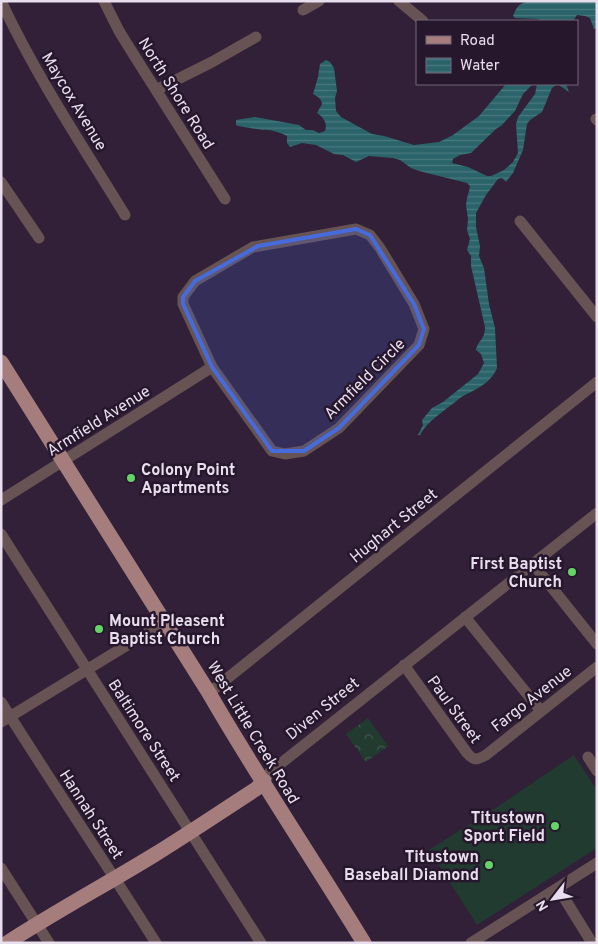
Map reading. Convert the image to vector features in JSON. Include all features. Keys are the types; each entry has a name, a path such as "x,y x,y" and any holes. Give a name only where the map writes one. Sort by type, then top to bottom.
{"main road":[{"name":"West Little Creek Road","path":"2,364 364,943"},
{"name":"Diven Street","path":"7,943 191,832 256,789 264,781"}],"street":[{"name":"Maycox Avenue","path":"1,1 16,33 54,100 125,215"},
{"name":"North Shore Road","path":"104,1 119,31 225,199"},
{"path":"303,10 319,1"},
{"path":"399,1 422,20"},
{"path":"156,90 256,37"},
{"path":"1,182 39,238"},
{"path":"520,220 597,317"},
{"name":"Armfield Circle","path":"356,229 370,235 414,304 424,329 419,345 351,416 339,428 304,451 285,454 272,451 212,367 183,304 184,297 195,281 253,247 356,229"},
{"name":"Armfield Avenue","path":"1,500 212,367"},
{"name":"Hughart Street","path":"209,693 597,382"},
{"name":"Diven Street","path":"264,781 270,772 597,513"},
{"name":"Baltimore Street","path":"1,534 261,943"},
{"path":"533,564 597,644"},
{"path":"465,617 541,711"},
{"path":"6,720 165,622"},
{"name":"Paul Street","path":"404,665 471,758 479,759 486,755"},
{"name":"Fargo Avenue","path":"486,755 597,667"},
{"path":"584,677 597,677"},
{"name":"Hannah Street","path":"1,702 6,720 54,786 156,943"},
{"path":"588,757 597,771"},
{"path":"473,942 597,863"},
{"path":"1,868 49,943"},
{"path":"558,888 592,943"}],"highlighted area":[{"path":"356,229 370,235 414,304 424,329 419,345 339,428 304,451 272,451 212,367 183,304 183,297 195,281 258,246"}],"green space":[{"path":"368,718 388,746 366,762 346,734"},
{"path":"574,755 597,790 597,848 477,925 429,850"}],"water":[{"path":"597,1 597,28 594,29 590,18 577,15 574,20 515,18 513,16 516,9 525,2"},
{"path":"326,60 334,68 337,91 335,98 336,111 341,117 372,134 414,145 439,142 453,135 479,116 505,85 532,85 523,94 515,111 501,126 471,153 460,155 453,159 452,163 468,167 487,176 504,170 513,162 518,153 516,124 518,117 535,94 537,85 556,85 552,88 542,112 527,124 523,150 513,173 506,182 502,178 498,179 476,213 476,227 480,246 479,256 484,268 489,304 495,328 497,368 486,383 460,398 438,415 420,435 418,435 423,425 422,420 432,408 443,402 478,374 484,363 481,354 476,350 484,335 485,327 471,266 471,256 467,250 470,239 467,230 466,205 470,186 467,183 419,171 393,158 369,156 356,162 316,145 302,143 290,147 287,143 287,136 268,130 236,125 236,120 255,117 299,125 306,130 313,130 319,133 325,131 326,125 324,120 317,113 322,102 313,94 320,64"},
{"path":"559,85 566,85 569,92"}],"place":[{"name":"Colony Point Apartments","path":"131,478"},
{"name":"First Baptist Church","path":"572,572"},
{"name":"Mount Pleasent Baptist Church","path":"99,629"},
{"name":"Titustown Sport Field","path":"555,826"},
{"name":"Titustown Baseball Diamond","path":"489,865"}]}
